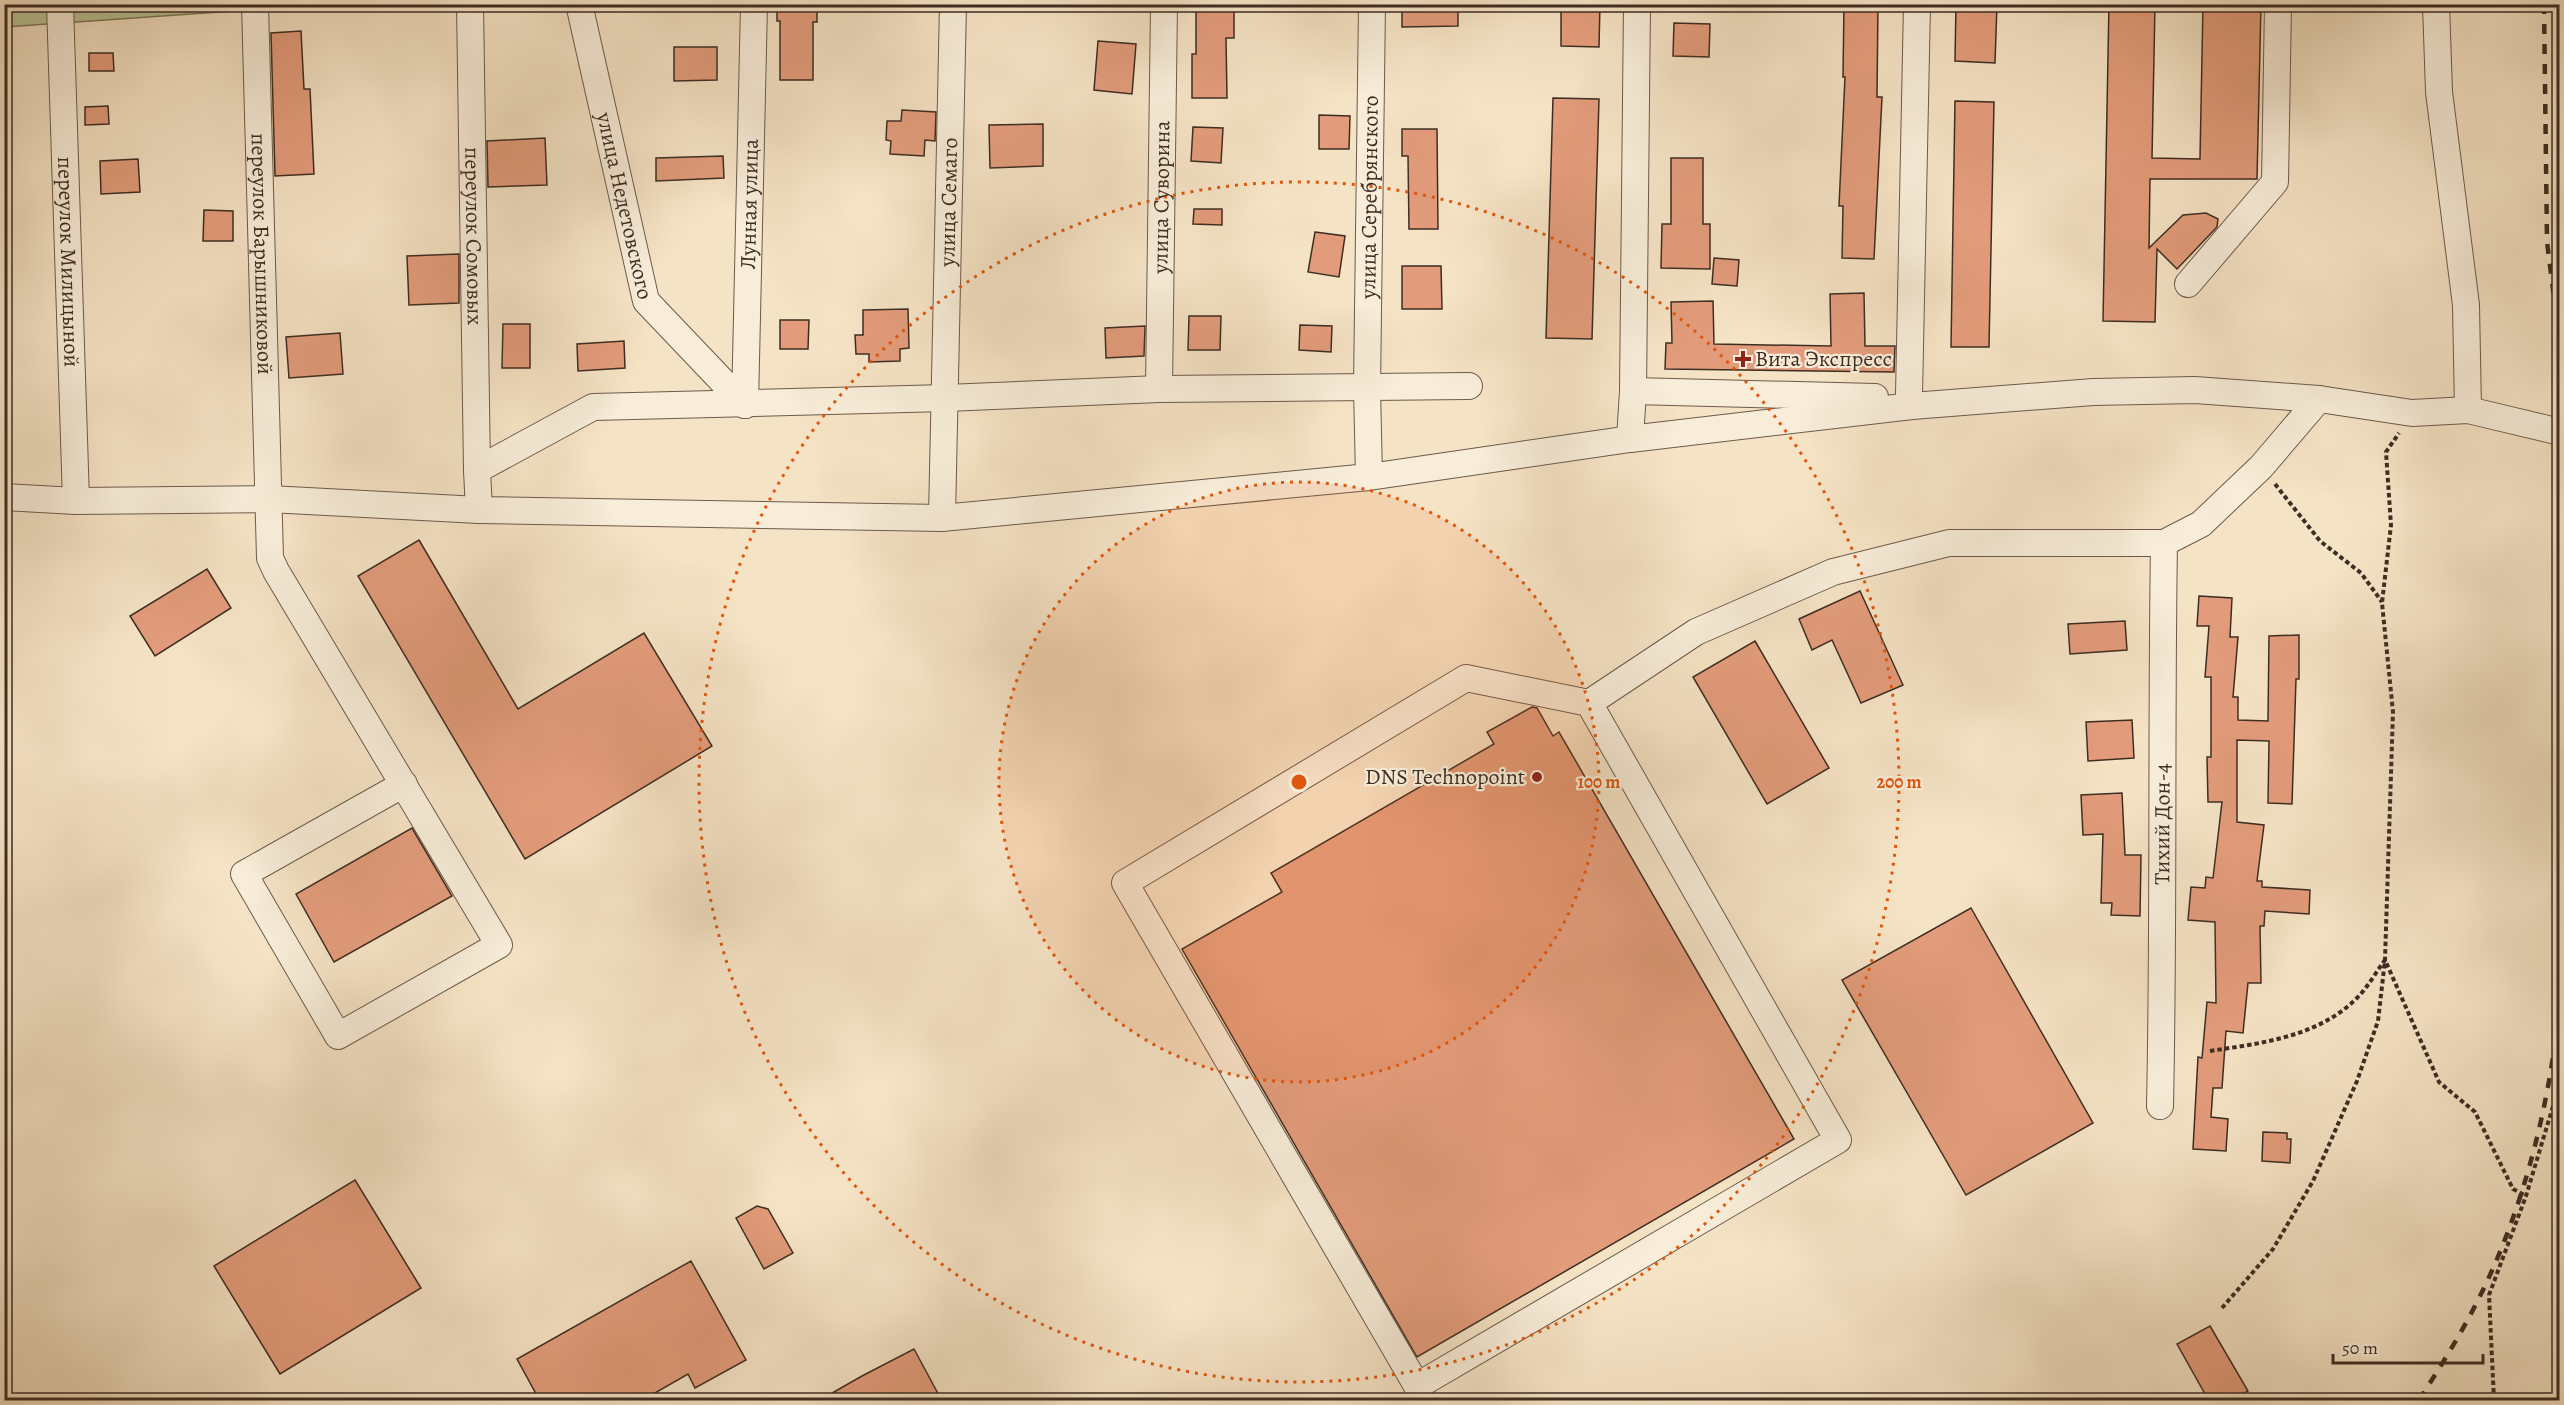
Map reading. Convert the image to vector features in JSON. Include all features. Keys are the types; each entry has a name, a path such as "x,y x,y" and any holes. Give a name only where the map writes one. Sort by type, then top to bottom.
{"street":[{"name":"переулок Сомовых","path":"470,4 479,510"},
{"name":"улица Недетовского","path":"579,4 646,301 745,405"},
{"name":"Лунная улица","path":"745,405 754,4"},
{"name":"улица Семаго","path":"942,518 953,4"},
{"name":"улица Суворина","path":"1160,389 1164,4"},
{"name":"улица Серебрянского","path":"1369,477 1366,387 1372,4"},
{"path":"1630,438 1633,391 1637,4"},
{"path":"1912,406 1909,395 1917,4"},
{"path":"2188,284 2275,182 2278,4"},
{"path":"2436,4 2439,92 2466,305 2468,410"},
{"name":"переулок Барышниковой","path":"255,7 270,558 276,571 404,784 499,945 338,1036 244,874 404,784"},
{"name":"переулок Милицыной","path":"61,13 76,501"},
{"path":"4,497 76,501 269,499 479,510 942,518 1369,477 1630,438 2093,385 2319,399 2412,413 2468,410 2559,432"},
{"path":"477,470 593,407 745,405 1160,389 1469,386"},
{"path":"1633,391 1879,397"},
{"path":"1588,703 1838,1140 1417,1386 1125,883 1466,678 1588,703 1696,632 1833,572 1949,543 2164,543 2201,524 2261,467 2319,399"},
{"name":"Тихий Дон-4","path":"2160,1106 2164,543"}],"path":[{"path":"2222,1308 2273,1249 2313,1181 2357,1081 2378,1021 2385,960 2393,712 2382,603 2391,525 2386,452 2412,413"},
{"path":"2261,467 2320,540 2361,573 2382,603"},
{"path":"2210,1051 2276,1040 2323,1024 2357,998 2385,960"},
{"path":"2385,960 2439,1082 2475,1112 2513,1189 2526,1196"},
{"path":"2494,1401 2489,1295 2526,1196 2559,1083"}],"green space":[{"path":"5,5 320,5 5,27"}],"building":[{"path":"777,4 817,4 817,22 813,22 813,80 780,80 780,21 777,21"},
{"path":"1196,4 1234,4 1234,38 1226,38 1227,98 1192,98 1192,54 1196,54"},
{"path":"1402,4 1458,4 1458,26 1402,27"},
{"path":"1561,4 1600,4 1599,47 1561,46"},
{"path":"1844,4 1878,4 1877,97 1882,97 1874,259 1842,258 1843,206 1839,206 1845,77 1843,77"},
{"path":"1956,4 1997,4 1995,63 1955,61"},
{"path":"2109,4 2155,4 2152,158 2200,159 2203,4 2261,4 2257,179 2150,179 2149,248 2183,215 2206,213 2218,219 2217,227 2177,269 2157,249 2155,322 2103,321"},
{"path":"1674,23 1710,24 1709,57 1673,56"},
{"path":"301,31 304,89 310,89 314,174 275,176 271,33"},
{"path":"1098,41 1136,44 1132,94 1094,90"},
{"path":"674,47 717,47 717,80 674,81"},
{"path":"89,53 113,53 114,71 89,71"},
{"path":"1553,98 1599,99 1592,339 1546,338"},
{"path":"1955,101 1994,102 1989,347 1951,347"},
{"path":"108,106 109,124 85,125 85,107"},
{"path":"902,110 936,112 935,141 925,140 924,156 890,154 891,141 886,140 887,121 901,121"},
{"path":"1319,115 1350,116 1349,149 1319,149"},
{"path":"1043,124 1043,166 990,168 989,125"},
{"path":"1193,127 1223,128 1221,163 1191,161"},
{"path":"1402,129 1437,129 1438,229 1409,229 1408,156 1402,156"},
{"path":"545,138 547,185 488,187 487,141"},
{"path":"723,156 724,178 656,181 656,158"},
{"path":"1671,158 1703,158 1703,224 1710,224 1710,269 1661,268 1662,224 1671,224"},
{"path":"138,159 140,192 101,194 100,161"},
{"path":"1194,209 1222,209 1222,225 1193,224"},
{"path":"204,210 233,211 233,241 203,241"},
{"path":"1315,232 1345,236 1339,277 1308,272"},
{"path":"459,254 459,303 409,305 407,256"},
{"path":"1714,258 1739,260 1737,286 1712,284"},
{"path":"1402,266 1441,266 1442,309 1402,309"},
{"path":"1864,293 1865,346 1895,346 1894,372 1665,369 1666,343 1672,343 1671,302 1713,301 1714,344 1831,346 1830,294"},
{"path":"908,309 909,348 900,349 900,361 869,362 869,354 856,354 855,335 863,335 863,310"},
{"path":"1189,316 1221,316 1220,350 1188,350"},
{"path":"780,320 809,320 808,349 780,349"},
{"path":"503,324 530,324 530,368 502,368"},
{"path":"1300,325 1332,326 1331,352 1299,350"},
{"path":"1145,326 1144,356 1106,358 1105,328"},
{"path":"340,333 343,374 289,378 286,337"},
{"path":"624,341 625,368 578,371 577,344"},
{"path":"419,540 518,709 644,633 712,746 525,859 358,576"},
{"path":"207,569 231,608 155,656 130,616"},
{"path":"1860,591 1903,685 1861,703 1832,640 1812,650 1799,619"},
{"path":"2199,596 2232,598 2230,637 2238,637 2233,697 2238,697 2238,720 2268,721 2269,636 2299,635 2299,679 2296,679 2292,804 2268,803 2269,741 2237,740 2237,822 2264,825 2257,881 2262,881 2262,887 2310,890 2309,914 2265,911 2264,926 2260,926 2261,983 2248,983 2243,1033 2226,1031 2222,1088 2213,1088 2211,1117 2228,1119 2226,1151 2193,1149 2198,1057 2202,1058 2207,1002 2216,1003 2215,922 2188,920 2191,887 2205,888 2206,877 2213,878 2222,802 2208,802 2207,757 2211,757 2211,677 2205,677 2209,626 2197,626"},
{"path":"2125,621 2127,650 2070,654 2068,624"},
{"path":"1755,641 1829,768 1767,804 1693,677"},
{"path":"1532,707 1537,708 1553,736 1559,732 1794,1139 1417,1357 1182,949 1282,892 1271,873 1494,744 1487,732"},
{"path":"2132,720 2134,758 2088,761 2086,722"},
{"path":"2122,793 2125,855 2141,855 2140,916 2111,915 2112,903 2101,903 2103,834 2083,835 2081,795"},
{"path":"412,828 452,896 334,962 296,894"},
{"path":"1971,908 2093,1123 1966,1195 1842,980"},
{"path":"2263,1132 2287,1133 2287,1139 2291,1139 2290,1163 2262,1161"},
{"path":"355,1180 421,1288 280,1374 214,1266"},
{"path":"757,1206 768,1209 793,1253 764,1269 736,1218"},
{"path":"691,1261 746,1360 695,1388 688,1374 641,1401 540,1401 517,1359"},
{"path":"2210,1326 2248,1391 2231,1401 2209,1401 2177,1344"},
{"path":"914,1349 942,1401 818,1401 862,1376"}],"railway":[{"path":"2544,4 2547,242 2560,345"},
{"path":"2558,4 2560,133"},
{"path":"2419,1400 2474,1308 2511,1224 2543,1111 2560,997"}],"place":[{"name":"Вита Экспресс","path":"1743,359"},
{"name":"DNS Technopoint","path":"1537,777"}]}
